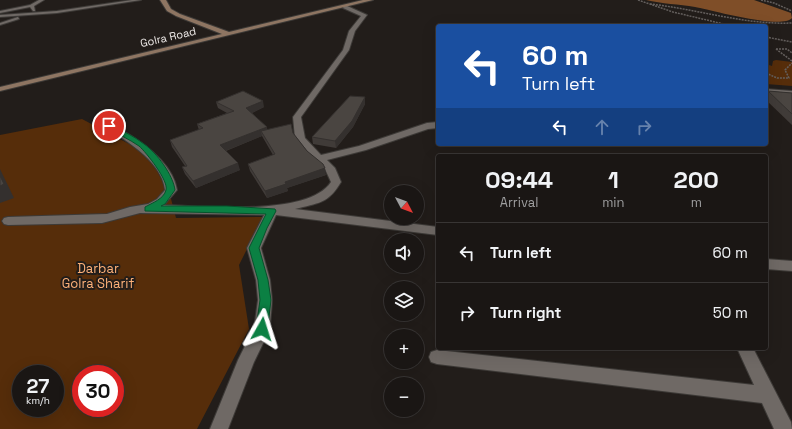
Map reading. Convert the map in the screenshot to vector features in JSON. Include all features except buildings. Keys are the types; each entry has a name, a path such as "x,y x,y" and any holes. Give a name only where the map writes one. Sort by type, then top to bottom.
{"street":[{"path":"163,0 169,10 178,15 228,33"},
{"name":"Golra Road","path":"0,84 370,0"},
{"path":"219,429 246,360 262,329 265,300 263,280 254,248 262,228 272,211 315,200 329,193 336,182 330,168 318,159 300,138 297,117 346,50 352,30 364,15 343,7"},
{"name":"Golra Road","path":"0,88 228,33"},
{"path":"768,91 792,94"},
{"path":"101,121 142,146 152,156 170,181 170,190 166,197 162,202 148,209"},
{"path":"318,159 362,148 427,126 436,125"},
{"path":"8,221 102,219 131,210 148,209 227,209 283,211 335,219 436,231"},
{"path":"768,264 792,266"},
{"path":"746,350 784,429"},
{"path":"437,358 768,395"}],"lane":[{"path":"0,12 32,6 42,0"},
{"path":"0,16 24,15 139,0"},
{"path":"0,24 34,10 32,6"}],"path":[{"path":"638,0 673,12 724,24"},
{"path":"761,0 774,3 792,11"},
{"path":"650,4 678,7 768,24 792,23"},
{"path":"768,37 792,42"},
{"path":"768,74 774,77 789,78 785,70 792,62 776,49 787,49 792,53"}],"green space":[{"path":"773,61 792,62 792,86 768,84 768,65 772,66"},
{"name":"Darbar Golra Sharif","path":"82,119 148,154 170,195 176,218 263,217 239,265 249,329 197,429 0,429 0,135"}],"shaded area":[{"path":"646,0 754,0 791,13 792,18 785,21 775,22 761,21 695,7"}],"route":[{"path":"109,126 134,139 149,152 170,181 170,190 166,197 162,202 148,209 246,209 272,211 262,228 254,248 263,280 265,300 262,329"}]}
